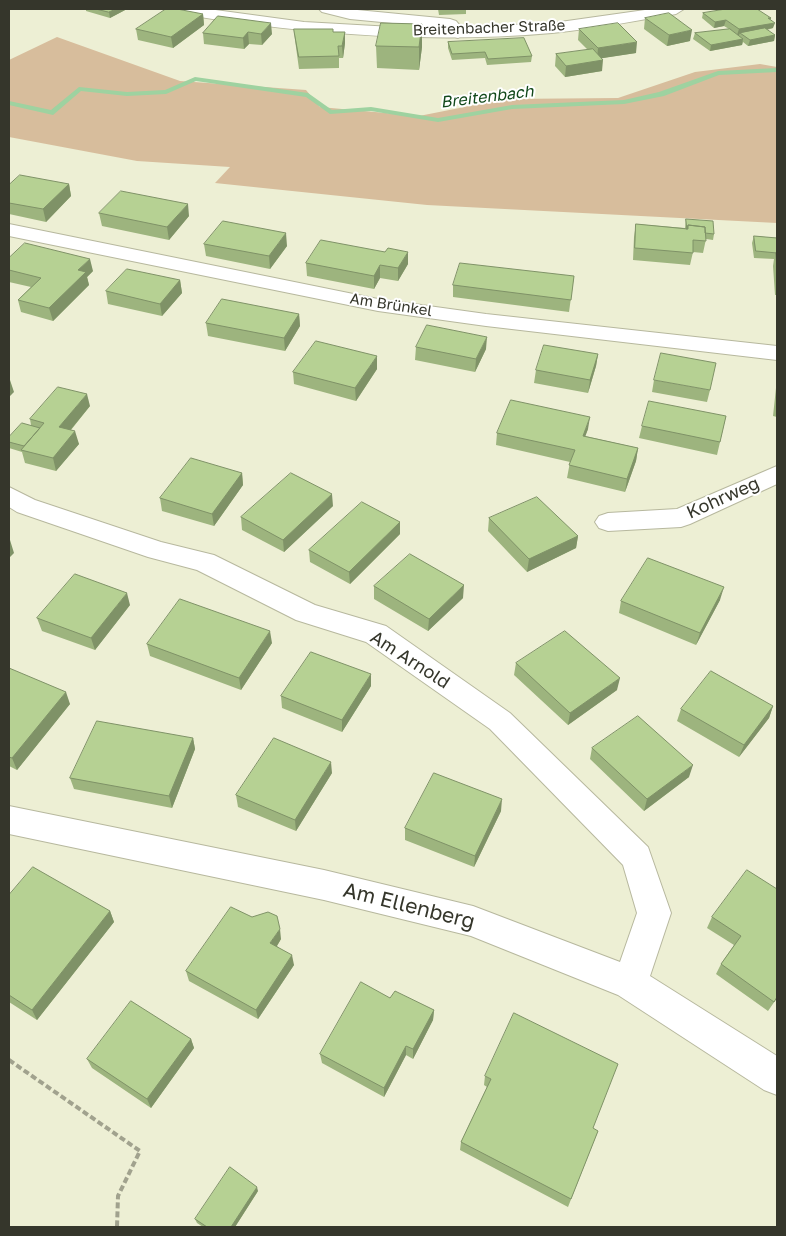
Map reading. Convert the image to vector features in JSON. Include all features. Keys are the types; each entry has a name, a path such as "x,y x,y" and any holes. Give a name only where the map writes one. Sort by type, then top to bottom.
{"street":[{"name":"Breitenbacher Straße","path":"181,9 310,28 458,33 545,28 676,9"},
{"path":"327,9 350,14 450,24 458,33"},
{"name":"Am Brünkel","path":"9,230 378,304 486,320 777,353"},
{"name":"Kohrweg","path":"608,522 681,518 777,474"},
{"name":"Am Arnold","path":"9,496 26,506 157,550 204,562 306,613 376,634 500,721 637,857 654,913 630,983"},
{"name":"Am Ellenberg","path":"9,820 324,885 473,921 630,983 777,1077"}],"path":[{"path":"9,1060 140,1151 118,1196 117,1227"}],"shaded area":[{"path":"57,37 180,81 306,90 320,107 419,116 505,99 618,98 695,72 760,64 777,67 777,223 427,205 215,183 230,167 137,161 9,137 9,60"}],"building":[{"path":"96,9 116,9 109,12"},
{"path":"166,9 203,14 171,37 136,29"},
{"path":"726,9 757,9 775,23 739,29 726,20 715,22 703,13"},
{"path":"669,13 692,30 669,35 645,18"},
{"path":"218,16 271,23 261,34 248,32 243,38 203,33"},
{"path":"381,23 422,24 419,47 376,46"},
{"path":"618,23 637,42 598,48 579,29"},
{"path":"765,28 775,35 750,40 740,33"},
{"path":"294,29 333,29 333,32 345,32 342,46 338,46 339,56 299,57"},
{"path":"730,29 743,39 711,45 695,33"},
{"path":"524,38 532,56 488,59 485,52 452,54 448,42"},
{"path":"593,49 603,60 566,66 556,54"},
{"path":"20,175 69,184 43,209 9,203 9,185"},
{"path":"121,191 188,204 167,227 99,213"},
{"path":"686,219 713,221 714,234 705,233 705,227 688,225 687,229"},
{"path":"223,221 286,233 269,256 204,244"},
{"path":"636,224 688,229 688,225 705,227 706,241 693,240 693,253 635,248"},
{"path":"754,236 777,238 777,253 756,251"},
{"path":"321,240 385,252 388,248 408,252 398,268 380,265 374,276 306,263"},
{"path":"25,243 90,259 78,270 86,272 49,308 18,300 41,278 9,270 9,258"},
{"path":"460,263 574,276 571,300 453,285"},
{"path":"127,269 180,280 160,304 106,291"},
{"path":"222,299 299,314 284,338 206,323"},
{"path":"427,325 487,337 476,359 416,347"},
{"path":"316,341 377,356 355,388 293,372"},
{"path":"544,345 598,354 590,380 536,370"},
{"path":"661,353 716,363 710,390 654,380"},
{"path":"58,387 87,394 59,427 75,431 53,458 21,450 44,423 30,419"},
{"path":"511,400 590,417 583,436 638,448 627,479 569,465 575,450 497,433"},
{"path":"649,401 726,416 720,442 642,426"},
{"path":"22,423 40,428 24,446 9,442 9,437"},
{"path":"191,458 242,473 212,514 160,498"},
{"path":"291,473 332,494 283,540 241,517"},
{"path":"537,497 578,536 529,559 489,518"},
{"path":"362,502 400,522 349,572 309,550"},
{"path":"410,554 464,585 429,619 374,586"},
{"path":"648,558 724,587 700,633 621,601"},
{"path":"75,574 127,593 91,638 37,618"},
{"path":"180,599 270,631 239,678 147,644"},
{"path":"565,631 620,678 570,713 516,663"},
{"path":"311,652 371,674 342,720 281,696"},
{"path":"9,668 66,692 12,758 9,757"},
{"path":"711,671 773,706 744,745 681,709"},
{"path":"638,716 693,765 647,799 592,748"},
{"path":"97,721 193,738 169,796 70,778"},
{"path":"274,738 331,762 295,820 236,795"},
{"path":"434,773 502,799 475,856 405,828"},
{"path":"33,867 110,911 32,1010 9,995 9,895"},
{"path":"747,870 777,889 777,997 774,1002 721,964 741,936 712,917"},
{"path":"231,907 252,917 268,912 277,916 280,929 270,943 292,955 256,1010 186,971"},
{"path":"361,982 390,998 395,991 434,1010 413,1049 406,1046 384,1088 320,1054"},
{"path":"131,1001 191,1039 147,1099 87,1059"},
{"path":"514,1013 618,1064 593,1128 598,1131 571,1199 461,1142 491,1079 485,1076"},
{"path":"230,1167 257,1187 231,1227 207,1227 195,1219"}],"waterway":[{"name":"Breitenbach","path":"9,103 53,113 79,89 127,94 166,92 195,79 308,95 330,112 371,109 438,120 512,107 624,102 661,94 718,73 777,70"}]}
